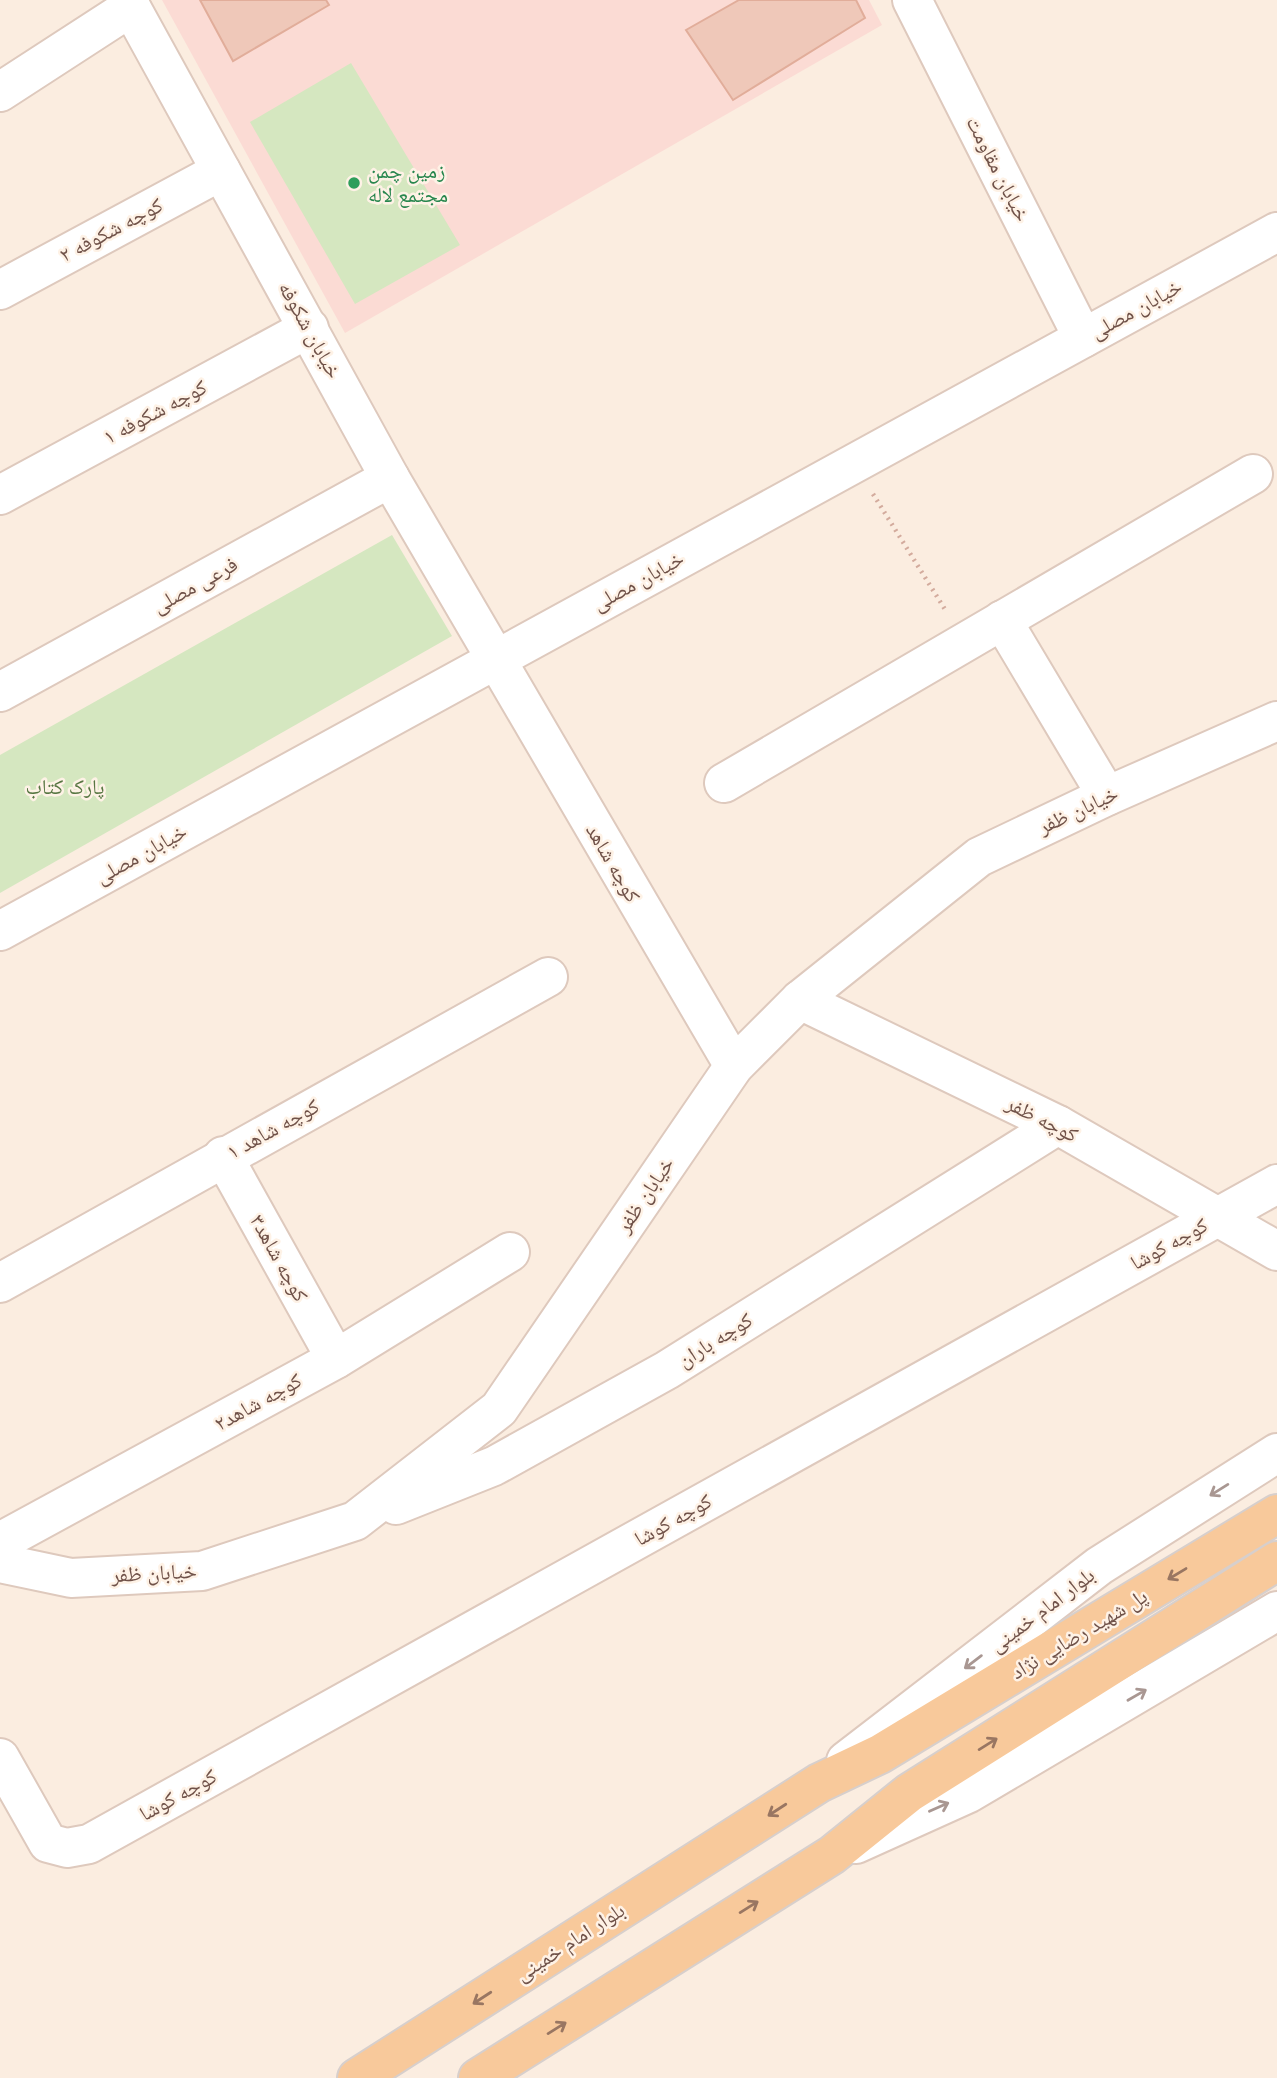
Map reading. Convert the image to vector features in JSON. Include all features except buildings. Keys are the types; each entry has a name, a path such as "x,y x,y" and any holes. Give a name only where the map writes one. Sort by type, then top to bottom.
{"main road":[{"name":"پل شهید رضایی نژاد","path":"880,1754 1277,1514"},
{"name":"پل شهید رضایی نژاد","path":"832,1855 909,1793 1277,1561"},
{"name":"بلوار امام خمینی","path":"357,2078 819,1783 880,1754"},
{"path":"478,2078 832,1855"}],"street":[{"name":"خیابان مقاومت","path":"912,0 1083,338"},
{"path":"0,92 129,3"},
{"name":"خیابان شکوفه","path":"129,3 390,478 495,660"},
{"name":"کوچه شکوفه ۲","path":"0,290 222,171"},
{"name":"خیابان مصلی","path":"0,931 1277,232"},
{"name":"کوچه شکوفه ۱","path":"0,495 309,328"},
{"path":"724,783 1253,474"},
{"name":"فرعی مصلی","path":"0,692 390,478"},
{"path":"1002,620 1107,796"},
{"name":"کوچه شاهد","path":"495,660 734,1066"},
{"name":"خیابان ظفر","path":"0,1563 71,1578 202,1572 355,1521 499,1409 734,1066 800,1000 979,857 1107,796 1274,731"},
{"name":"کوچه شاهد ۱","path":"0,1283 223,1156 548,977"},
{"name":"کوچه ظفر","path":"800,1000 1058,1125 1277,1251"},
{"name":"کوچه باران","path":"355,1521 495,1466 644,1383 1058,1125"},
{"name":"کوچه شاهد۳","path":"223,1156 336,1359"},
{"name":"کوچه کوشا","path":"0,1758 48,1843 67,1847 89,1844 1277,1184"},
{"name":"کوچه شاهد۲","path":"0,1542 336,1359 510,1252"},
{"name":"بلوار امام خمینی","path":"819,1783 878,1734 1099,1566 1277,1453"},
{"path":"832,1855 969,1793 1277,1611"}],"path":[{"path":"854,463 966,642"}],"shaded area":[{"path":"162,0 869,0 882,25 345,333"}],"green space":[{"name":"زمین چمن مجتمع لاله","path":"351,63 460,245 355,304 250,122"},
{"name":"پارک کتاب","path":"392,535 452,636 0,893 0,755"}],"place":[{"name":"زمین چمن مجتمع لاله","path":"354,183"}]}
